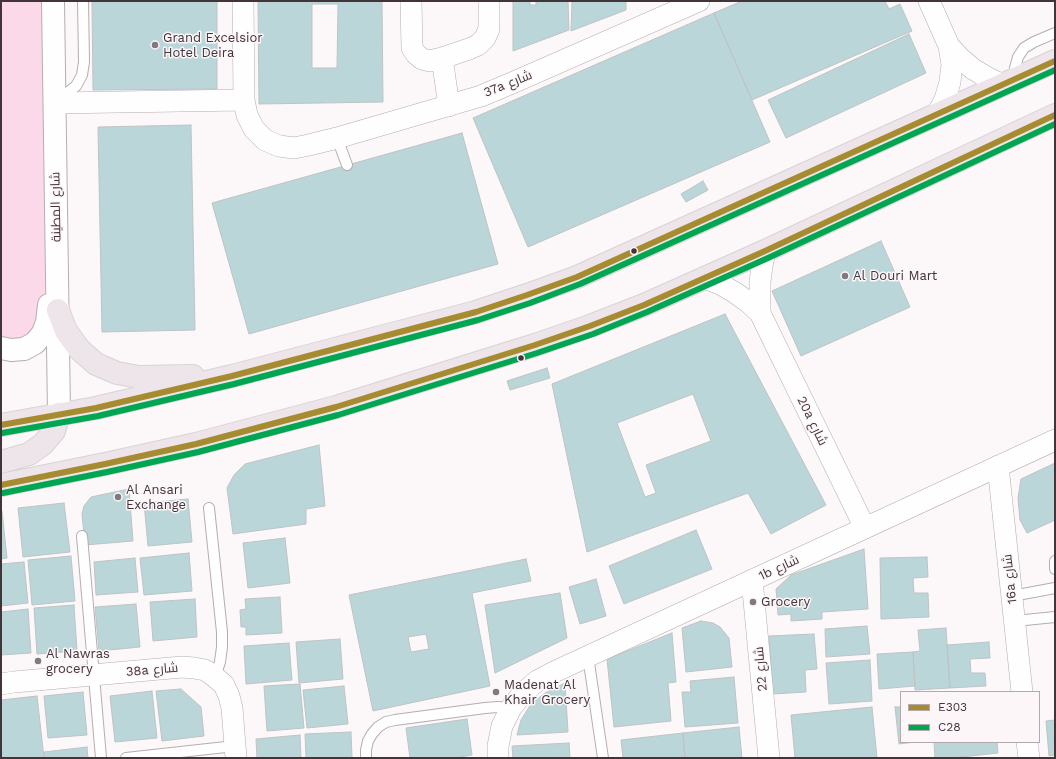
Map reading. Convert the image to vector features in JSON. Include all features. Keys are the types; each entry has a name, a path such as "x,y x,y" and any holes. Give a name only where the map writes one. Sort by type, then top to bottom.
{"main road":[{"path":"1,425 96,408 232,376 476,312 527,295 577,277 1055,61"},
{"path":"1,485 196,444 336,407 535,345 644,305 765,251 1055,116"},
{"path":"58,310 66,331 79,349 96,364 116,373 138,377 232,376"},
{"path":"1,462 29,454 44,444 54,431 59,414"}],"street":[{"name":"شارع المطينة","path":"53,1 59,414"},
{"name":"37a شارع","path":"243,1 244,100 247,115 254,129 265,140 279,146 294,148 337,138 481,96 512,84 660,10 699,1"},
{"path":"410,1 412,48 422,59 430,60 442,58 478,45 485,38 489,29 489,1"},
{"path":"929,1 949,46 952,64 950,82 945,99 937,115"},
{"path":"949,46 973,69 988,78 1010,82"},
{"path":"442,58 449,106"},
{"path":"55,100 244,100"},
{"path":"1,348 12,350 24,349 35,343 43,334 47,322 56,226"},
{"name":"20a شارع","path":"760,313 760,282 765,251"},
{"name":"20a شارع","path":"704,278 720,284 734,292 760,313 865,528"},
{"name":"1b شارع","path":"498,758 498,746 502,726 511,708 522,693 537,681 1055,440"},
{"name":"16a شارع","path":"998,466 1012,596 1019,691"},
{"name":"شارع 22","path":"752,580 769,758"},
{"name":"38a شارع","path":"1,684 188,668 205,670 215,676 224,685 230,696 236,752"},
{"path":"1027,743 1029,758"}],"lane":[{"path":"55,100 76,86 82,75 84,62 84,1"},
{"path":"1010,82 1018,57 1024,48 1055,33"},
{"path":"337,138 347,165"},
{"path":"209,508 222,632 220,662 215,676"},
{"path":"82,536 100,758"},
{"path":"1055,561 1055,569"},
{"path":"1012,596 1055,588"},
{"path":"1014,621 1055,617"},
{"path":"588,656 603,758"},
{"path":"366,758 368,741 378,727 386,722 485,708 511,708"},
{"path":"126,758 236,752"}],"shaded area":[{"path":"1,1 49,1 54,347 1,354"}],"building":[{"name":"Grand Excelsior Hotel Deira","path":"92,1 217,1 217,89 93,90"},
{"path":"258,1 382,1 383,102 259,104","holes":["312,4 338,4 337,68 312,68"]},
{"path":"513,1 530,1 530,5 536,5 536,1 568,1 569,30 513,51"},
{"path":"572,1 626,1 626,10 571,31"},
{"path":"742,1 885,1 889,9 900,4 912,31 752,100 714,13"},
{"path":"714,13 770,142 528,247 473,118"},
{"path":"909,34 926,73 786,138 768,100"},
{"path":"191,125 195,330 102,332 98,127"},
{"path":"462,133 498,264 249,334 212,203"},
{"path":"703,181 708,190 686,202 681,194"},
{"path":"881,241 910,307 801,356 772,291"},
{"path":"725,314 826,505 771,534 748,493 587,552 552,384","holes":["693,394 711,441 646,465 656,493 645,497 617,423"]},
{"path":"547,368 550,378 510,390 507,381"},
{"path":"319,445 325,506 306,509 306,524 233,534 227,488 234,475 245,464"},
{"path":"1055,463 1055,520 1027,533 1020,520 1018,498 1021,479"},
{"path":"129,489 133,541 85,545 82,514 84,506 91,497"},
{"path":"188,499 192,542 148,546 144,503"},
{"path":"64,503 70,552 23,557 18,508"},
{"path":"1,511 7,558 1,559"},
{"path":"696,530 712,569 624,604 609,566"},
{"path":"285,538 290,583 248,588 243,543"},
{"path":"864,549 868,609 822,612 822,619 791,621 791,614 778,615 776,589 791,575"},
{"path":"189,553 192,591 144,595 140,558"},
{"path":"71,556 75,601 32,605 28,560"},
{"path":"927,557 928,577 913,578 914,593 928,593 929,617 881,619 880,558"},
{"path":"135,558 138,592 96,595 94,562"},
{"path":"526,559 531,581 472,593 490,686 373,711 349,595","holes":["426,634 429,649 411,652 408,637"]},
{"path":"24,562 28,603 1,606 1,564"},
{"path":"596,579 606,616 580,624 569,587"},
{"path":"560,593 567,638 495,673 485,605"},
{"path":"280,597 282,633 246,635 246,627 241,627 240,610 246,609 245,599"},
{"path":"195,599 197,637 153,641 150,602"},
{"path":"136,604 140,647 99,651 95,607"},
{"path":"74,605 77,651 37,654 34,608"},
{"path":"28,609 31,653 1,655 1,612"},
{"path":"701,621 713,623 720,627 729,638 732,667 686,672 682,628"},
{"path":"867,626 870,654 826,657 825,629"},
{"path":"946,628 950,688 915,690 913,652 920,651 918,630"},
{"path":"672,633 676,682 668,683 671,721 614,727 607,659"},
{"path":"814,634 817,669 805,670 806,692 773,694 769,636"},
{"path":"340,639 343,679 299,683 296,642"},
{"path":"989,642 990,658 970,659 971,673 985,673 986,686 950,688 947,645"},
{"path":"289,643 292,680 246,684 244,646"},
{"path":"913,652 915,686 879,689 877,654"},
{"path":"870,660 872,701 829,704 826,663"},
{"path":"734,677 738,723 685,727 682,692 691,692 690,681"},
{"path":"565,683 568,732 517,735 521,720 531,704 545,693"},
{"path":"300,684 304,728 267,731 264,686"},
{"path":"344,686 348,724 307,728 303,690"},
{"path":"181,689 201,707 204,736 162,741 156,691"},
{"path":"152,691 157,738 115,742 110,696"},
{"path":"83,692 87,735 48,738 44,696"},
{"path":"37,696 44,758 1,758 1,700"},
{"path":"872,707 877,758 795,758 791,715"},
{"path":"895,707 900,707 900,743 907,743 899,744"},
{"path":"467,719 472,755 454,758 410,758 406,728"},
{"path":"1055,720 1055,755 1049,756 1046,721"},
{"path":"739,727 742,758 685,758 683,733"},
{"path":"351,732 352,758 306,758 305,734"},
{"path":"683,733 685,758 623,758 621,740"},
{"path":"300,735 301,758 257,758 256,739"},
{"path":"569,743 570,758 513,758 512,746"},
{"path":"934,743 997,743 998,753 952,758 935,758"},
{"path":"87,747 88,758 45,758 44,752"}],"transit line":[{"name":"E303","path":"1,425 96,408 232,376 476,312 527,295 577,277 1055,61"},
{"name":"C28","path":"2,433 98,416 234,384 478,320 530,303 580,284 1055,70"},
{"name":"E303","path":"1,485 196,444 336,407 535,345 590,326 644,305 765,251 1055,115"},
{"name":"C28","path":"3,493 198,452 338,415 593,334 647,312 768,258 1055,124"}],"place":[{"name":"Grand Excelsior Hotel Deira","path":"155,45"},
{"name":"Al Douri Mart","path":"845,276"},
{"name":"Al Ansari Exchange","path":"118,497"},
{"name":"Grocery","path":"753,602"},
{"name":"Al Nawras grocery","path":"38,661"},
{"name":"Madenat Al Khair Grocery","path":"496,692"}]}
